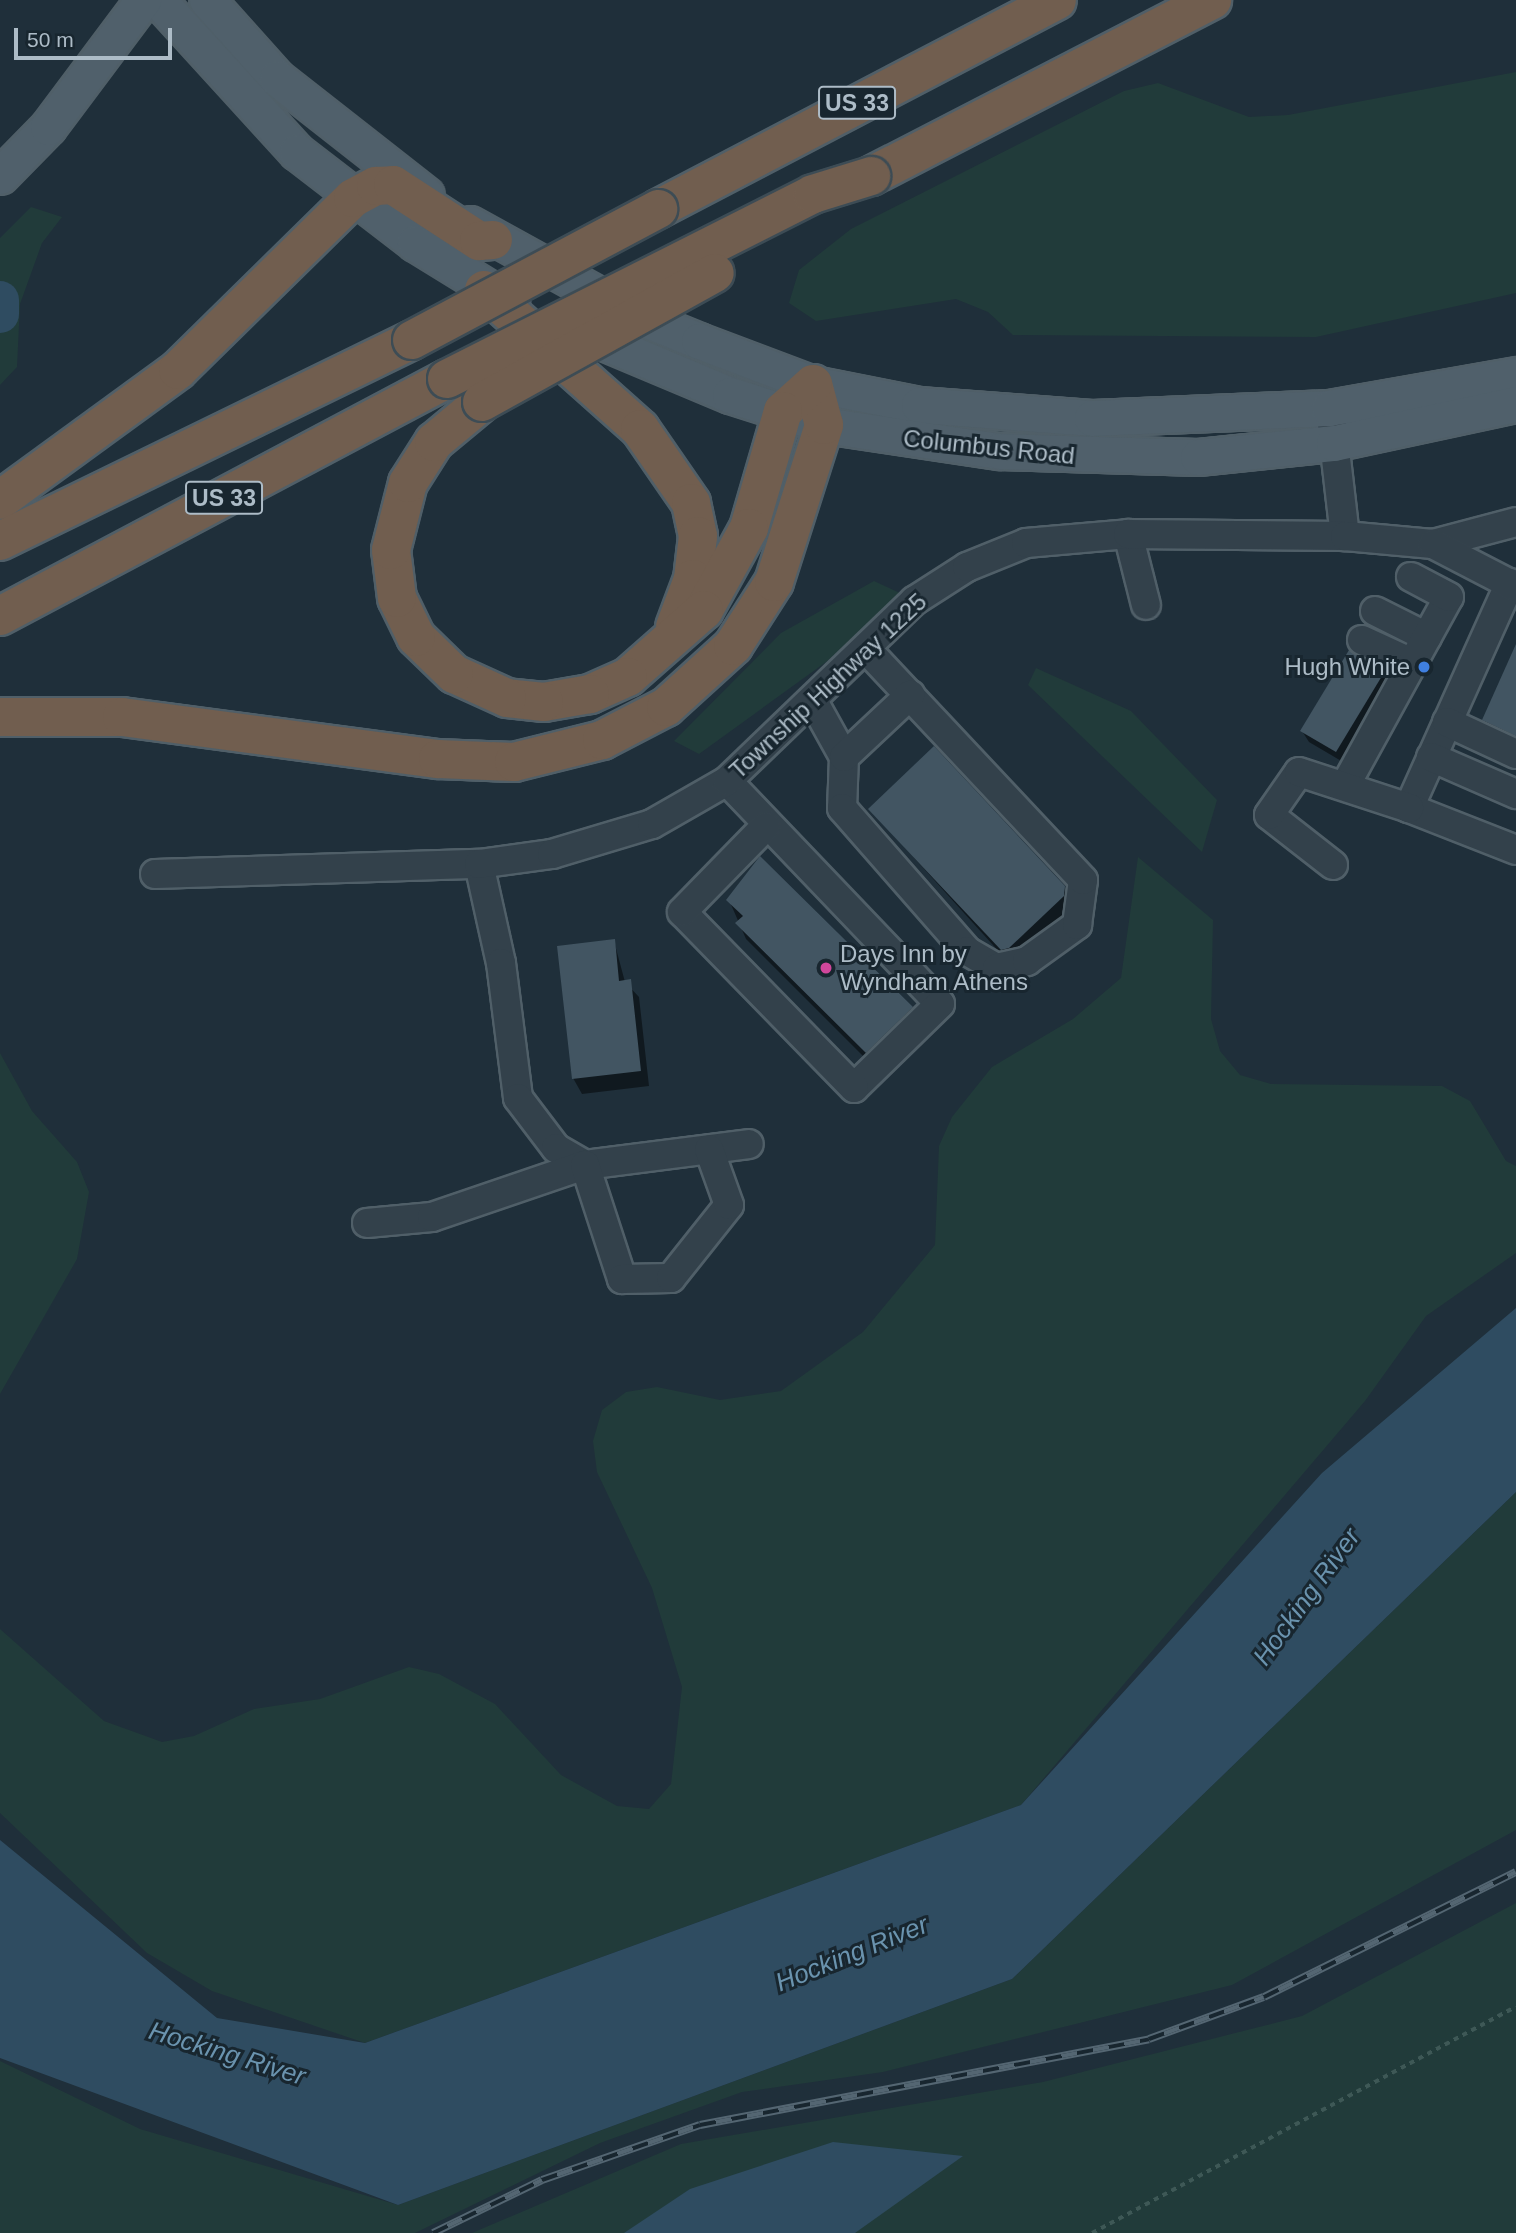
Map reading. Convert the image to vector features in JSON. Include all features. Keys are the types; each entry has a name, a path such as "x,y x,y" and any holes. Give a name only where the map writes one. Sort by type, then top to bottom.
{"highway":[{"name":"US 33","path":"0,541 412,340 1057,0"},
{"name":"US 33","path":"0,616 447,379 813,194 871,176 1212,0"},
{"path":"0,717 122,717 438,759 514,762 602,740 691,688 749,624 785,557 824,425 813,384 783,411 749,528 727,576 704,610 652,660 590,694 523,701 454,674 416,637 393,575 400,503 434,442 482,401 817,216 871,176"},
{"path":"0,500 178,370 354,198 376,186 393,186 479,241 493,240"},
{"path":"484,290 640,429 691,503 698,536 694,579 686,606 652,660"}],"main road":[{"path":"0,176 48,127 144,0"},
{"name":"Columbus Road","path":"158,0 297,152 354,198 484,290 660,367 824,425 985,450 1090,457 1198,457 1334,443 1516,404"},
{"name":"Columbus Road","path":"206,0 296,95 493,240 635,315 813,384 919,405 1092,418 1329,408 1516,375"}],"street":[{"path":"1329,408 1345,536"},
{"path":"1433,544 1516,522"},
{"path":"1128,534 1146,605"},
{"name":"Township Highway 1225","path":"156,874 479,864 600,842 652,824 727,781 914,601 967,567 1026,544 1128,534 1345,536 1433,544"},
{"path":"1409,808 1513,585 1433,544"},
{"path":"1346,784 1449,597 1411,577"},
{"path":"1375,611 1427,637"},
{"path":"1362,640 1412,663"},
{"path":"813,701 844,757 842,808 967,951 997,968 1007,966 1027,961 1077,925 1083,880 866,649"},
{"path":"844,757 910,695"},
{"path":"1447,722 1516,754"},
{"path":"1431,757 1516,794"},
{"path":"1333,865 1269,815 1299,772 1346,784 1516,850"},
{"path":"727,781 766,826 940,1004 854,1088 682,912 766,826"},
{"path":"479,864 502,963 518,1098 556,1148 585,1165 622,1279 671,1278 729,1205 709,1149"},
{"path":"367,1223 432,1217 585,1165 749,1144"}],"path":[{"path":"1092,2233 1516,2007"}],"green space":[{"path":"1516,72 1516,293 1316,337 1013,335 988,312 956,299 816,321 789,303 799,270 851,229 1124,91 1158,83 1249,117 1288,115"},
{"path":"31,207 62,217 42,243 20,304 17,367 0,385 0,238"},
{"path":"874,581 902,594 826,662 699,754 674,741 781,633"},
{"path":"1036,668 1131,711 1217,800 1202,852 1028,685"},
{"path":"1138,857 1213,920 1211,1019 1220,1051 1240,1075 1271,1084 1442,1086 1470,1101 1506,1161 1516,1166 1516,1253 1426,1316 1365,1401 1021,1805 365,2043 212,1991 147,1953 0,1813 0,1629 104,1721 162,1742 194,1736 254,1709 320,1699 409,1667 439,1674 495,1704 561,1775 617,1806 649,1809 671,1784 682,1687 652,1588 597,1472 593,1441 602,1410 626,1392 657,1387 720,1400 781,1391 863,1332 935,1245 939,1146 952,1117 992,1067 1073,1019 1121,978"},
{"path":"0,1053 32,1111 77,1162 89,1192 77,1259 0,1394"},
{"path":"1516,1492 1516,1830 1232,1985 883,2072 742,2092 600,2143 415,2233 0,2233 0,2061 140,2129 398,2205 1012,1979"},
{"path":"1516,1903 1516,2233 472,2233 681,2144 1043,2082 1302,2016"}],"water":[{"name":"Hocking River","path":"1516,1308 1516,1492 1012,1979 398,2205 0,2058 0,1840 217,2018 365,2043 1021,1805 1322,1473"},
{"path":"833,2142 963,2156 855,2233 624,2233 690,2189"}],"building":[{"path":"1516,644 1516,736 1482,720"},
{"path":"1349,650 1385,671 1336,752 1300,731"},
{"path":"934,746 1065,886 1064,896 1009,948 1001,950 868,809"},
{"name":"Days Inn by Wyndham Athens","path":"760,856 913,1007 866,1053 735,923 743,916 726,900"},
{"path":"615,939 619,981 631,979 641,1071 572,1079 557,946"}],"waterway":[{"path":"0,300 0,314"}],"railway":[{"path":"433,2233 542,2180 700,2125 1149,2039 1264,1997 1516,1872"}],"place":[{"name":"Hugh White","path":"1424,667"},
{"name":"Days Inn by Wyndham Athens","path":"826,968"}]}
